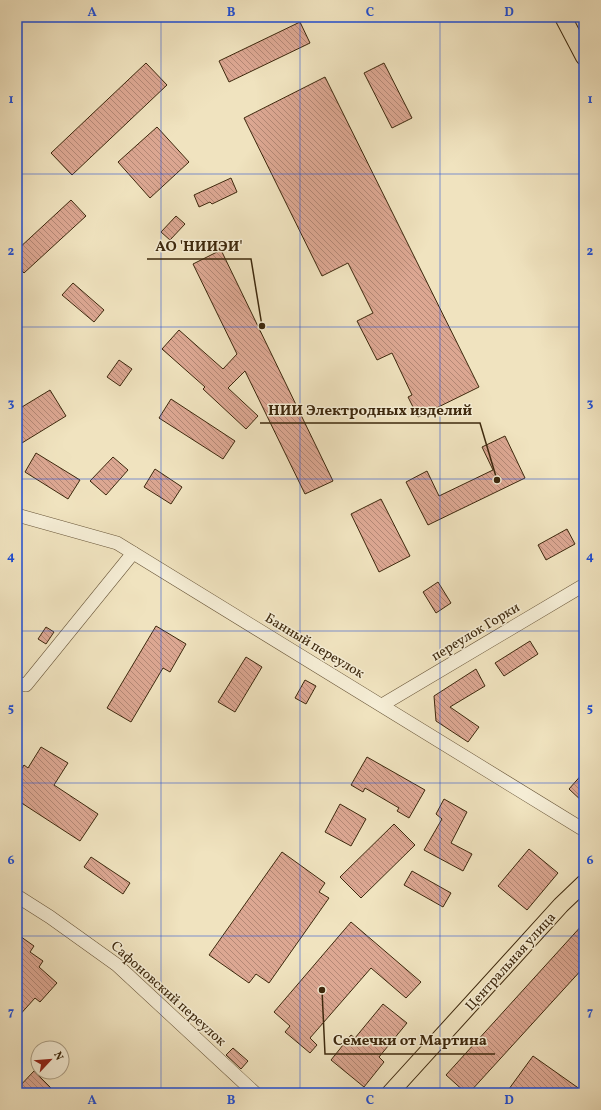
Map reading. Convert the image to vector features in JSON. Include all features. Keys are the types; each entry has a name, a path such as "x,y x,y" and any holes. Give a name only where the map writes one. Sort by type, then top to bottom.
{"main road":[{"path":"564,17 584,57"},
{"name":"Центральная улица","path":"390,1093 561,905 584,883"}],"street":[{"name":"Банный переулок","path":"17,515 117,543 584,830"},
{"path":"17,683 26,685 133,553"},
{"name":"переулок Горки","path":"382,705 584,585"},
{"name":"Сафоновский переулок","path":"17,896 50,917 117,965 255,1093"}],"building":[{"path":"300,22 310,43 229,82 219,61"},
{"path":"146,63 167,85 72,175 51,153"},
{"path":"384,63 412,118 392,128 364,73"},
{"path":"325,77 479,387 418,417 408,397 412,395 392,353 377,360 357,321 373,313 348,263 322,276 244,118"},
{"path":"157,127 189,162 150,198 118,162"},
{"path":"231,178 237,192 212,204 210,202 199,207 194,195"},
{"path":"71,200 86,216 24,273 17,265 17,250"},
{"path":"176,216 185,224 170,240 161,232"},
{"path":"221,250 333,481 305,494 245,371 228,388 258,416 246,429 203,389 205,387 162,349 179,330 223,369 237,354 193,264"},
{"path":"73,283 104,310 94,322 62,295"},
{"path":"119,360 132,369 120,386 107,377"},
{"path":"50,390 66,416 17,446 17,410"},
{"path":"171,399 235,441 223,459 159,418"},
{"path":"505,436 525,478 428,525 406,482 427,471 439,496 493,470 482,447"},
{"path":"36,453 80,480 68,499 25,472"},
{"path":"113,457 128,470 106,495 90,481"},
{"path":"155,469 182,487 171,504 144,487"},
{"path":"381,499 410,556 379,572 351,514"},
{"path":"567,529 575,544 546,560 538,545"},
{"path":"438,582 451,603 436,613 423,592"},
{"path":"156,626 186,644 170,672 163,668 131,722 107,708"},
{"path":"46,627 54,632 46,644 38,639"},
{"path":"530,641 538,654 504,676 495,663"},
{"path":"246,657 262,667 235,712 218,702"},
{"path":"476,669 485,686 450,707 479,727 468,742 436,721 434,696"},
{"path":"305,680 316,686 306,704 295,698"},
{"path":"41,747 68,763 54,785 98,814 80,841 17,800 17,776 24,765 28,768"},
{"path":"367,757 425,790 409,818 397,811 399,808 365,788 363,792 351,785"},
{"path":"584,772 584,803 569,789"},
{"path":"444,799 467,812 451,843 472,854 463,871 424,850 442,819 436,814"},
{"path":"340,804 366,819 351,846 325,832"},
{"path":"394,824 415,845 361,898 340,877"},
{"path":"529,849 558,873 527,910 498,886"},
{"path":"282,852 325,883 319,892 329,898 269,983 256,974 249,983 209,955"},
{"path":"91,857 130,883 123,894 84,867"},
{"path":"412,871 451,893 443,907 404,885"},
{"path":"351,922 421,982 406,998 371,968 310,1038 317,1045 310,1053 285,1032 290,1026 274,1012"},
{"path":"584,923 584,967 469,1093 466,1093 446,1075"},
{"path":"17,934 34,946 30,952 43,961 39,967 57,983 40,1002 35,998 17,1018"},
{"path":"383,1004 407,1023 379,1057 384,1062 364,1087 331,1060 351,1035 355,1038"},
{"path":"233,1048 248,1061 241,1069 226,1055"},
{"path":"533,1056 584,1092 584,1093 506,1093"},
{"path":"30,1075 30,1080 43,1080 52,1089 47,1093 17,1093 17,1089"}],"place":[{"name":"АО 'НИИЭИ'","path":"262,326"},
{"name":"НИИ Электродных изделий","path":"497,480"},
{"name":"Семечки от Мартина","path":"322,990"}]}
